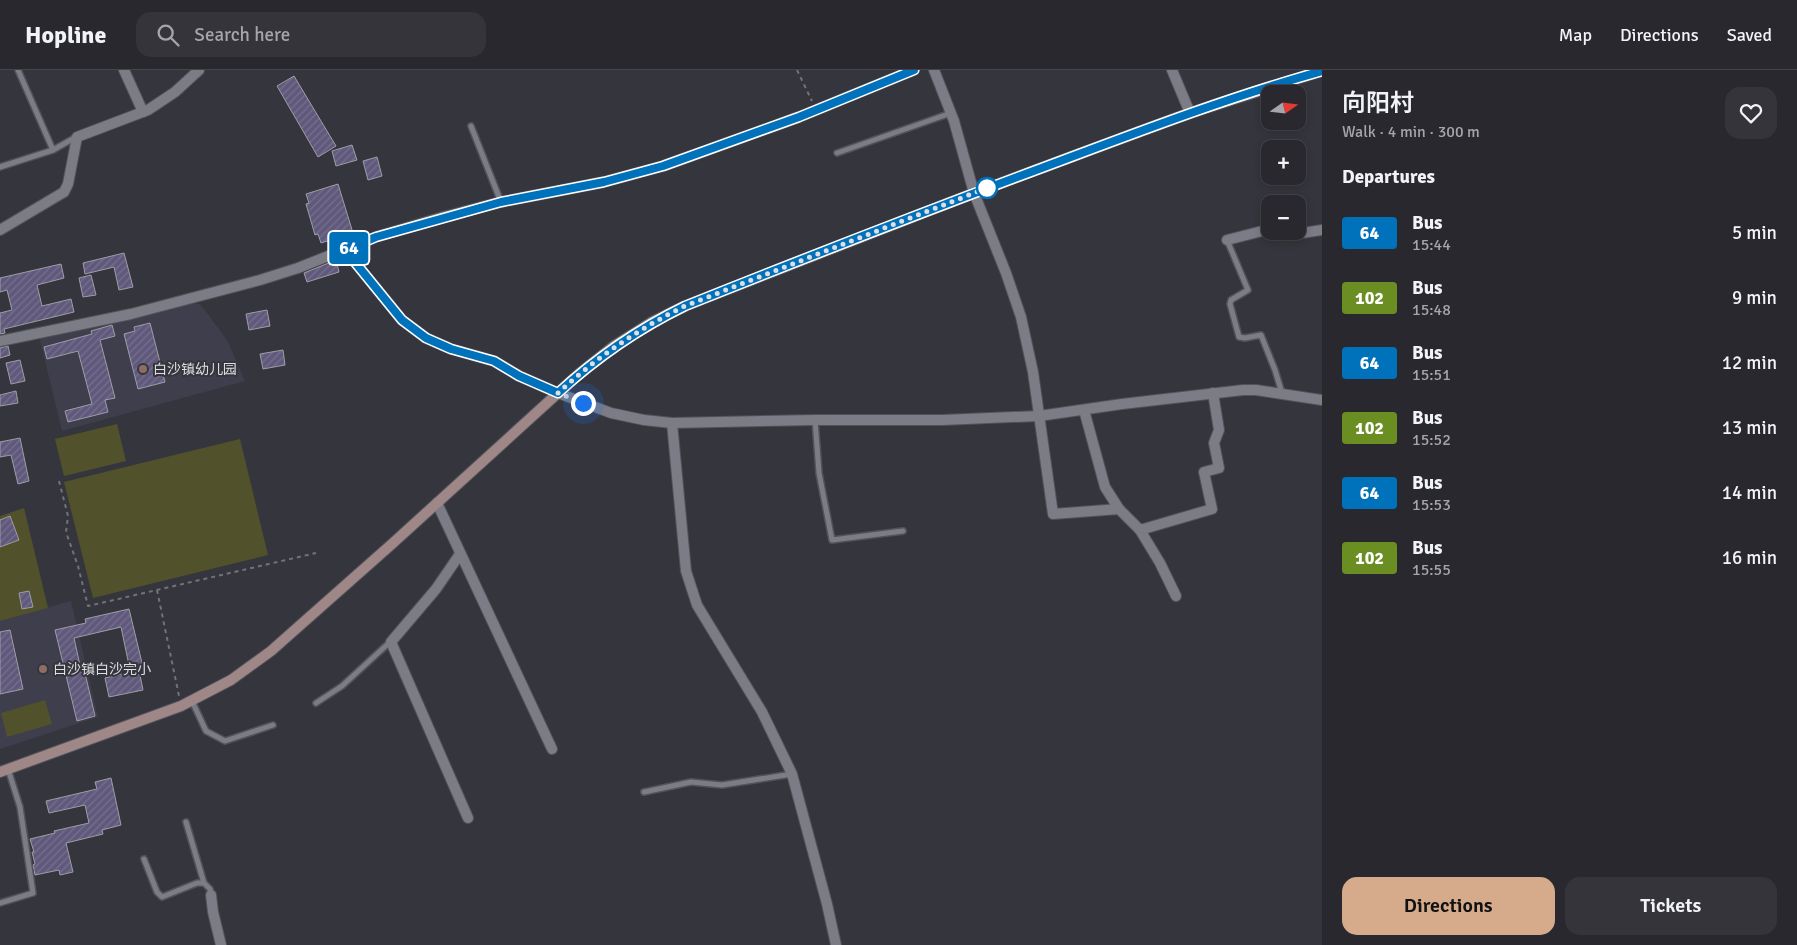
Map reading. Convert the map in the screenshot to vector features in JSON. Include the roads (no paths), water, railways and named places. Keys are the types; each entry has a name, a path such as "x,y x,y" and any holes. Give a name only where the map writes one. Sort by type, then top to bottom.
{"main road":[{"path":"4,771 181,706 231,680 271,651 580,373 614,346 652,322 685,306 974,193 1190,113 1322,71"}],"street":[{"path":"124,70 144,112"},
{"path":"0,230 64,192 68,184 77,137 144,112 175,92 199,70"},
{"path":"0,341 131,314 260,280 376,237 501,202 604,182 663,166 816,110 914,70"},
{"path":"934,70 961,145 974,193 1022,317 1027,339 1053,514 1119,509"},
{"path":"1172,70 1190,113"},
{"path":"1306,232 1322,230"},
{"path":"1227,240 1261,231"},
{"path":"345,250 402,320 426,338 451,349 494,361 519,376 611,413 644,420 672,424 815,420 942,420 1039,416 1213,393 1256,390 1322,400"},
{"path":"1140,530 1212,510 1204,472 1219,468 1214,443 1218,430 1213,393"},
{"path":"1084,410 1105,487 1119,509 1140,530 1176,596"},
{"path":"672,424 686,571 689,583 703,616 762,712 792,774 827,904 836,945"},
{"path":"437,503 552,749"},
{"path":"460,554 436,589 391,642 468,818"},
{"path":"211,895 221,945"}],"lane":[{"path":"18,70 53,150"},
{"path":"837,153 950,113"},
{"path":"471,126 501,202"},
{"path":"0,167 53,150 77,137"},
{"path":"1227,240 1248,290 1231,300 1230,304 1239,337 1245,338 1261,335 1282,394"},
{"path":"815,420 819,472 832,540 904,532"},
{"path":"316,703 342,686 391,642"},
{"path":"192,701 206,732 225,741 273,724"},
{"path":"0,903 33,894 20,807 4,771"},
{"path":"644,792 690,782 722,785 792,774"},
{"path":"186,822 204,883 210,889 211,895"},
{"path":"144,859 157,892 162,897 197,883 204,883"}],"place":[{"name":"白沙镇幼儿园","path":"143,369"},
{"name":"白沙镇白沙完小","path":"43,669"}]}
